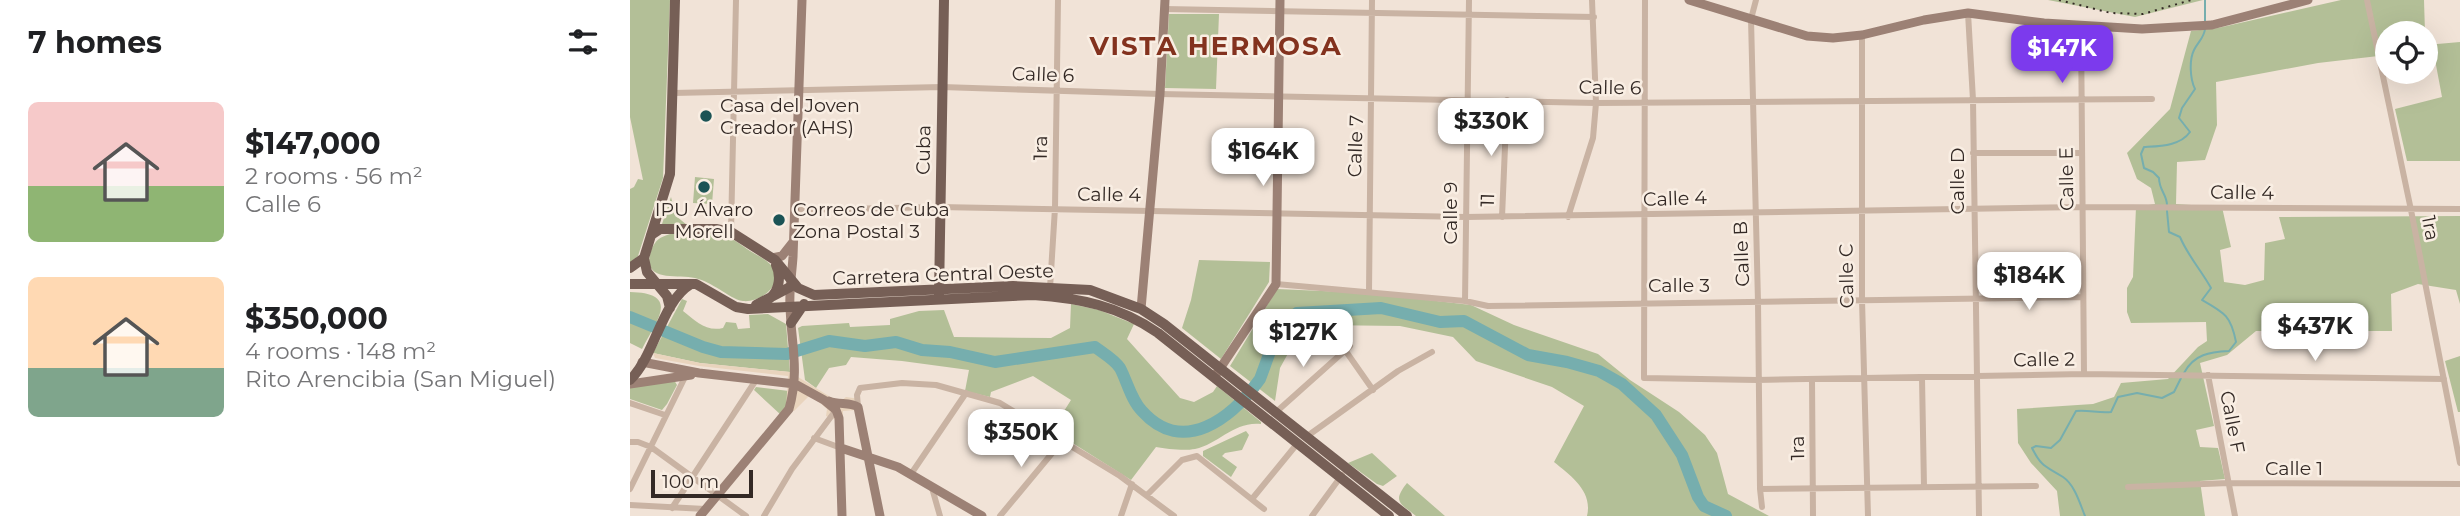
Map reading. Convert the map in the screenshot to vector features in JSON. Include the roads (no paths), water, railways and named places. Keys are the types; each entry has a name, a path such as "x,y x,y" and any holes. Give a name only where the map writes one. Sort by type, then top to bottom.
{"main road":[{"path":"668,312 667,296 647,272 644,258 670,174 675,0"},
{"path":"802,0 790,306 796,371 799,381 808,391"},
{"name":"Cuba","path":"943,293 939,277 939,207 944,0"},
{"path":"1694,1 1807,36 1833,38 1862,35 1968,13 2081,26 2142,29 2195,26 2308,0"},
{"path":"1141,309 1151,210 1165,5"},
{"path":"1221,375 1276,284 1280,5"},
{"path":"651,235 660,229 716,229 731,232 772,258 791,284"},
{"path":"772,258 782,256 793,242"},
{"path":"630,268 644,258"},
{"path":"768,300 778,286 778,269 772,258"},
{"path":"630,284 691,284 705,288 736,307 748,309 768,300 791,284"},
{"path":"630,382 668,312 691,284"},
{"name":"Carretera Central Oeste","path":"791,284 814,295 1090,290 1141,309 1164,324 1221,375 1343,473 1407,516"},
{"name":"Carretera Central Oeste","path":"1050,292 1093,302 1138,319 1221,375"},
{"name":"Carretera Central Oeste","path":"748,309 804,304 906,301 943,293"},
{"path":"791,326 804,304"},
{"path":"642,362 687,373"},
{"path":"630,374 642,362"},
{"path":"789,409 796,371"},
{"path":"630,382 699,373 795,384 839,408 852,404 858,407 880,516"},
{"path":"702,513 789,409 808,391"},
{"path":"839,408 842,516"},
{"path":"841,448 911,474 982,516"},
{"name":"Carretera Central Oeste","path":"1343,473 1389,516"}],"street":[{"path":"731,232 736,0"},
{"name":"1ra","path":"1050,292 1055,208 1058,0"},
{"name":"Calle 7","path":"1369,292 1372,0"},
{"name":"Calle 9","path":"1465,301 1469,0"},
{"path":"1568,217 1593,138 1596,103 1592,0"},
{"path":"1644,302 1645,0"},
{"name":"Calle B","path":"1756,0 1751,19 1758,302 1759,489 1762,507"},
{"name":"1ra","path":"2367,0 2460,463"},
{"path":"1165,5 1280,5 1468,16 1594,17"},
{"name":"Calle D","path":"1968,13 1973,100 1979,516"},
{"name":"Calle E","path":"2081,26 2084,374"},
{"name":"Calle C","path":"1862,35 1861,300 1868,516"},
{"name":"Calle 6","path":"673,93 942,87 1596,103 2152,99"},
{"name":"11","path":"1502,217 1507,100"},
{"path":"1973,153 2081,153"},
{"name":"Calle 4","path":"794,210 1055,208 1568,217 1755,211 2082,207 2460,209"},
{"name":"Calle 3","path":"1276,284 1465,301 1488,306 2083,297"},
{"name":"Calle 2","path":"1644,302 1644,378 1757,380 2084,374 2444,379"},
{"path":"1271,414 1347,348 1373,390"},
{"path":"1252,499 1302,441 1398,371 1432,352"},
{"path":"630,489 687,373"},
{"name":"Calle F","path":"2208,375 2235,516"},
{"path":"1922,377 1924,486"},
{"name":"1ra","path":"1812,379 1814,516"},
{"path":"672,508 756,380"},
{"path":"858,407 860,388 902,383 936,385 1000,402 1132,484 1174,516"},
{"path":"911,474 966,393"},
{"path":"630,403 665,415"},
{"path":"764,516 792,469 839,408"},
{"path":"814,438 841,448"},
{"path":"1000,516 1063,440"},
{"path":"630,442 651,447 746,516"},
{"path":"1147,495 1182,460 1196,457 1264,509"},
{"path":"1312,516 1343,473"},
{"name":"Calle 1","path":"2128,487 2229,483 2460,484"},
{"path":"1121,516 1132,484"},
{"path":"932,486 940,516"},
{"path":"1759,489 2036,486"},
{"path":"630,505 702,513"}],"waterway":[{"path":"2205,0 2205,23"},
{"path":"2167,205 2159,178 2144,168 2141,154 2144,147 2175,143 2190,132 2179,118 2182,108 2195,89 2191,75 2191,59 2205,29"},
{"path":"2167,211 2169,232 2180,237 2211,288 2202,300 2226,316 2236,342 2229,351 2209,353 2198,358 2184,373"},
{"path":"630,317 721,352 787,354 829,341 865,346 896,342 922,350 950,352 995,362 1095,347 1120,368 1138,407 1158,424 1174,431 1206,427 1236,407 1260,379 1279,327 1297,313 1381,308 1440,322 1464,321 1528,355 1599,371 1622,384 1656,415 1682,455 1704,506 1726,516"},
{"path":"2085,516 2071,485 2042,463 2032,448 2051,448 2060,440 2076,411 2111,412 2118,397 2137,393 2162,398 2174,392 2181,378"}],"railway":[{"path":"2059,0 2111,13 2143,14 2191,0"}],"place":[{"name":"Casa del Joven Creador (AHS)","path":"706,116"},
{"name":"IPU Álvaro Morell","path":"704,187"},
{"name":"Correos de Cuba Zona Postal 3","path":"779,220"}],"district":[{"name":"VISTA HERMOSA","path":"1216,46"}]}
